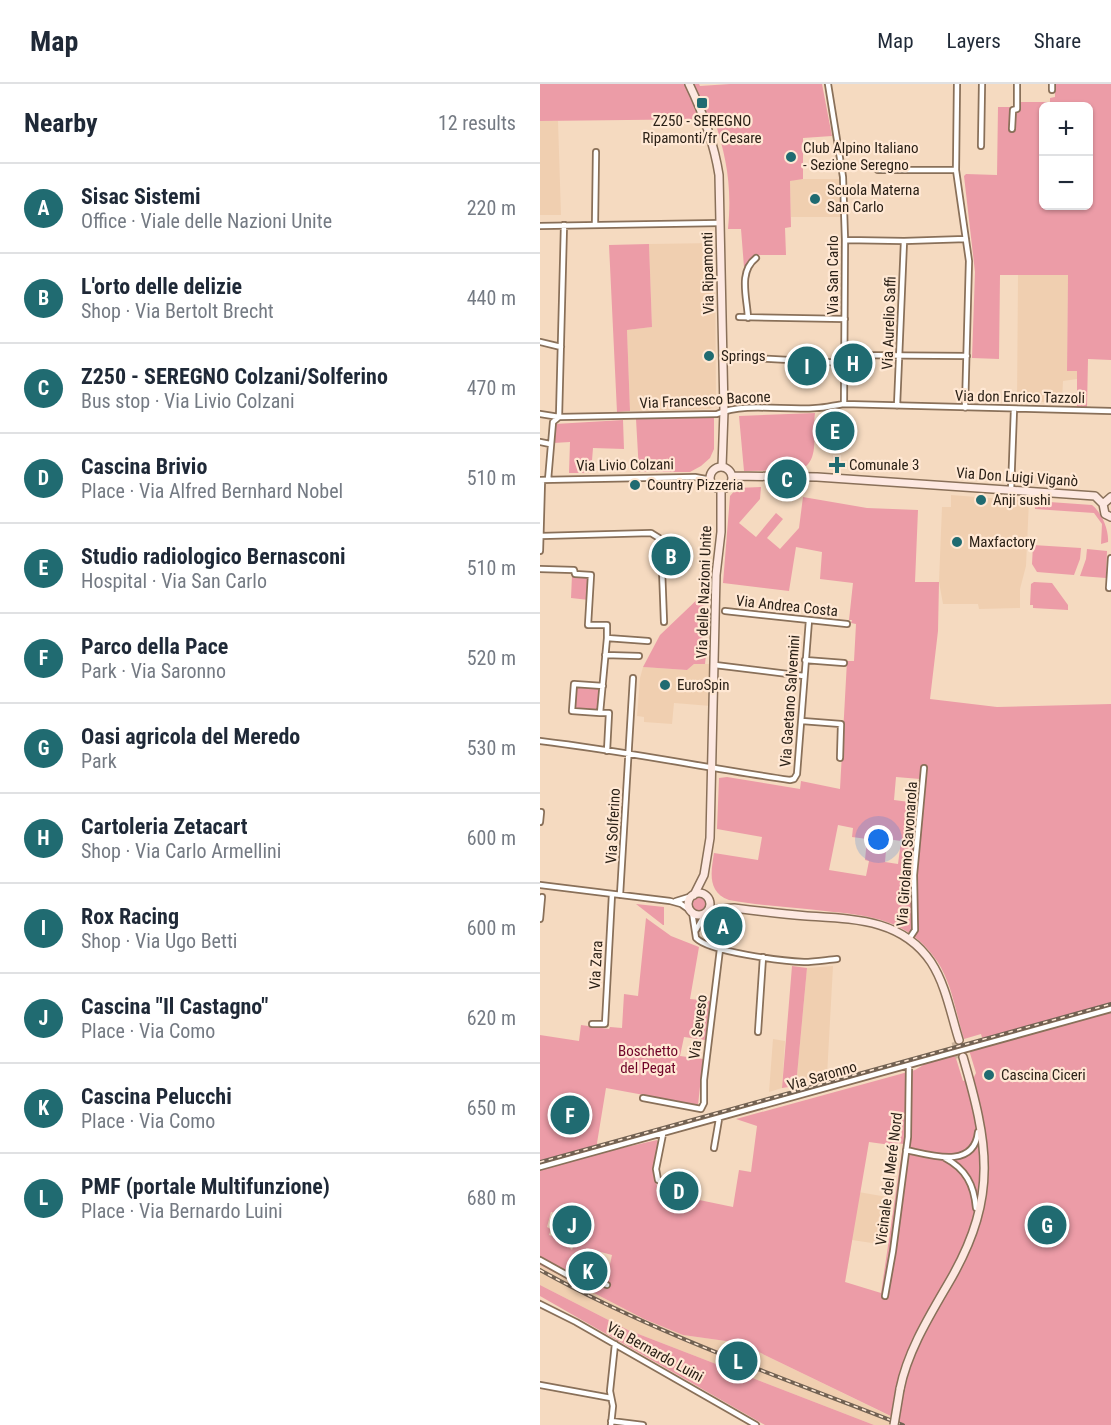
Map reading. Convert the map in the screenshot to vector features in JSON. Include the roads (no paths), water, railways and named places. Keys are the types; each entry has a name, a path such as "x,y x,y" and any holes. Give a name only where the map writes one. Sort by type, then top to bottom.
{"street":[{"name":"Via Ripamonti","path":"689,84 707,126 719,175 724,411 722,467"},
{"name":"Via San Carlo","path":"828,84 843,177 844,404"},
{"path":"957,84 956,170 969,261 965,408"},
{"path":"981,146 982,84"},
{"path":"1012,129 1012,110 1017,109 1017,84"},
{"path":"595,224 597,152"},
{"path":"878,170 956,170"},
{"path":"540,226 720,224"},
{"path":"540,551 543,480 553,422 559,417 564,225"},
{"path":"845,240 966,239"},
{"name":"Via Aurelio Saffi","path":"897,406 904,241"},
{"path":"748,318 744,274 748,265 756,258"},
{"path":"739,317 845,319"},
{"path":"540,342 561,347"},
{"path":"844,354 967,356"},
{"path":"752,358 844,363"},
{"name":"Via Francesco Bacone","path":"540,414 559,417 717,414 724,411 785,407 816,408 844,404"},
{"name":"Via don Enrico Tazzoli","path":"844,404 1111,411"},
{"path":"1011,490 1014,409"},
{"path":"540,442 550,444"},
{"path":"722,467 732,476 728,486 721,489 714,486 711,480 712,472 722,467"},
{"name":"Via Don Luigi Viganò","path":"732,476 817,477 1095,496 1103,504"},
{"name":"Via Livio Colzani","path":"543,480 695,477 711,480"},
{"name":"Via delle Nazioni Unite","path":"704,875 710,837 716,575 721,532 721,489"},
{"path":"1111,497 1103,504 1103,512 1111,517"},
{"path":"541,536 655,534 661,542 664,622"},
{"path":"1109,588 1111,558"},
{"path":"540,569 574,570 575,574 591,575 588,625 607,626 600,713"},
{"name":"Via Andrea Costa","path":"725,611 847,624"},
{"name":"Via Gaetano Salvemini","path":"712,768 794,779 797,774 802,721 808,620"},
{"path":"607,638 648,641"},
{"path":"605,655 639,656"},
{"path":"805,660 844,663"},
{"path":"715,665 804,676"},
{"name":"Via Solferino","path":"620,895 633,678"},
{"path":"603,686 574,684 572,711 609,713 607,751"},
{"path":"802,721 841,724 840,758"},
{"path":"540,741 712,768"},
{"name":"Via Girolamo Savonarola","path":"909,939 915,930 914,875 924,768"},
{"path":"540,822 541,812"},
{"path":"704,875 688,903 699,941 720,949 763,957 804,962 837,959"},
{"path":"696,933 711,904 707,896 704,875"},
{"path":"540,885 670,901 681,904 698,915 719,909 734,908"},
{"path":"670,901 682,900 699,893 720,904 734,908 874,926 892,933 914,948 927,964 937,981 957,1041 938,975 922,951 909,939 877,923 852,918 809,916"},
{"name":"Via Zara","path":"592,1024 605,1024 612,894"},
{"path":"540,919 542,897"},
{"name":"Via Seveso","path":"643,1098 701,1109 704,1103 704,1080 720,949"},
{"path":"758,1032 763,957"},
{"name":"Via Saronno","path":"540,1167 1111,1009"},
{"path":"894,1425 900,1389 911,1353 940,1297 971,1237 980,1208 985,1157 981,1124 961,1057 979,1130 981,1172 976,1208 968,1234 940,1297"},
{"name":"Vicinale del Meré Nord","path":"885,1296 906,1150 909,1065"},
{"path":"714,1148 718,1119"},
{"path":"940,1157 953,1157 968,1153 977,1142 979,1130"},
{"path":"663,1134 656,1169 658,1180 673,1185 681,1180 688,1181"},
{"path":"906,1150 940,1157 954,1163 964,1172 973,1190 976,1208"},
{"path":"540,1260 569,1276 589,1278 607,1285"},
{"name":"Via Bernardo Luini","path":"540,1304 756,1425"},
{"path":"615,1344 611,1423 643,1425"},
{"path":"540,1385 611,1398"}],"tunnel":[{"path":"955,1042 959,1058"}],"railway":[{"path":"540,1162 1111,1004"},
{"path":"540,1270 673,1335 903,1425"}],"place":[{"name":"Z250 - SEREGNO Ripamonti/fr Cesare","path":"702,103"},
{"name":"Club Alpino Italiano - Sezione Seregno","path":"791,157"},
{"name":"Scuola Materna San Carlo","path":"815,199"},
{"name":"Springs","path":"709,356"},
{"name":"Cartoleria Zetacart","path":"853,363"},
{"name":"Rox Racing","path":"807,366"},
{"name":"Studio radiologico Bernasconi","path":"835,431"},
{"name":"Comunale 3","path":"837,465"},
{"name":"Z250 - SEREGNO Colzani/Solferino","path":"787,479"},
{"name":"Country Pizzeria","path":"635,485"},
{"name":"Anji sushi","path":"981,500"},
{"name":"Maxfactory","path":"957,542"},
{"name":"L'orto delle delizie","path":"671,556"},
{"name":"EuroSpin","path":"665,685"},
{"name":"Sisac Sistemi","path":"723,926"},
{"name":"Cascina Ciceri","path":"989,1075"},
{"name":"Parco della Pace","path":"570,1115"},
{"name":"Cascina Brivio","path":"679,1191"},
{"name":"Cascina \"Il Castagno\"","path":"572,1225"},
{"name":"Oasi agricola del Meredo","path":"1047,1225"},
{"name":"Cascina Pelucchi","path":"588,1271"},
{"name":"PMF (portale Multifunzione)","path":"738,1361"}],"park label":[{"name":"Boschetto del Pegat","path":"648,1060"}]}
